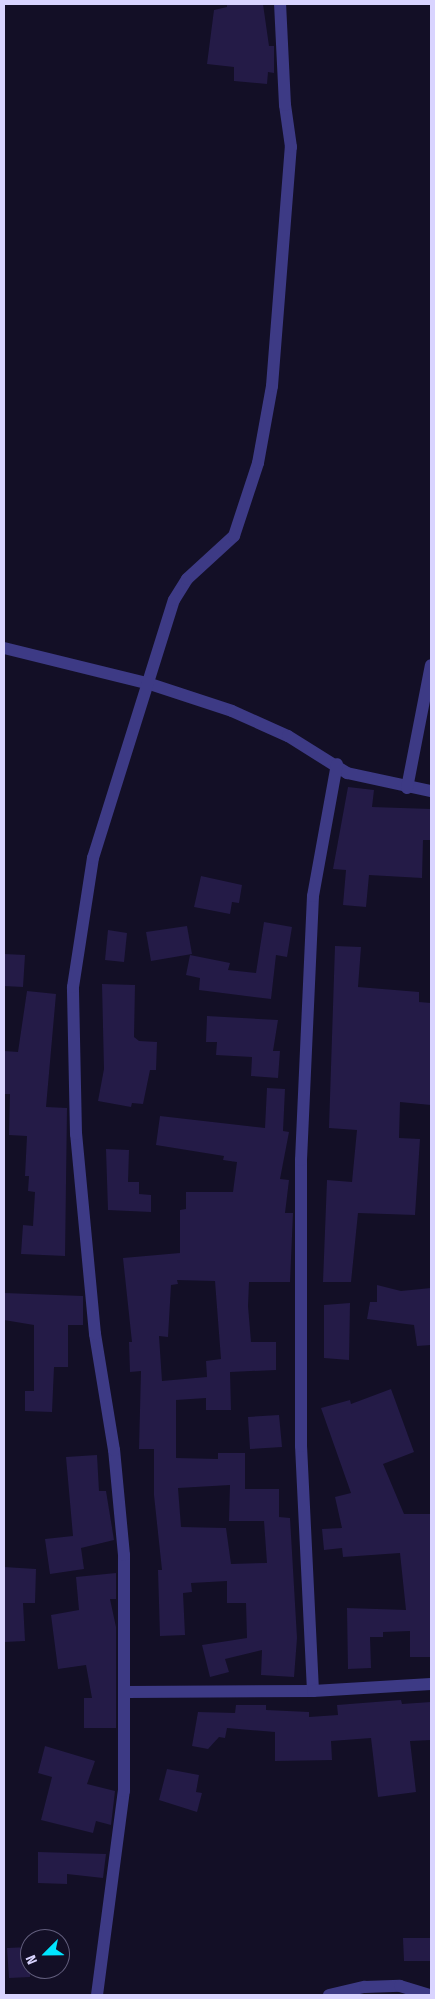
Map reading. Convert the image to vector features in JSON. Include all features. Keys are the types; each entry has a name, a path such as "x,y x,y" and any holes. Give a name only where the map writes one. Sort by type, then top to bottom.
{"street":[{"path":"97,1995 124,1791 126,1692 124,1555 114,1450 95,1334 76,1134 73,987 93,858 174,600 187,579 234,536 258,463 274,368 291,147 285,105 280,4"},
{"path":"4,648 147,683 232,711 337,764 348,773 407,788 431,791"},
{"path":"407,788 431,665"},
{"path":"313,1691 301,1446 301,1160 313,896 337,764"},
{"path":"126,1692 313,1691 431,1684"},
{"path":"329,1995 365,1986 400,1986 429,1995"}],"building":[{"path":"227,4 263,4 269,46 274,46 274,73 268,72 267,84 234,81 234,67 207,64 214,10 227,7"},
{"path":"348,787 374,790 372,807 431,809 431,840 423,840 422,878 369,875 366,907 343,905 346,870 333,869"},
{"path":"201,876 242,885 239,903 232,902 230,914 194,907"},
{"path":"264,922 292,927 287,957 276,955 271,999 199,990 200,978 186,975 190,955 230,963 228,970 256,973"},
{"path":"187,926 192,954 151,961 146,932"},
{"path":"108,930 127,933 124,962 105,960"},
{"path":"335,946 361,947 358,987 419,992 419,1002 431,1003 431,1105 400,1102 399,1138 420,1139 415,1215 358,1213 351,1282 323,1282 327,1180 352,1182 357,1130 329,1128"},
{"path":"4,954 25,955 23,987 4,986"},
{"path":"102,984 135,985 134,1037 139,1041 157,1042 156,1070 150,1070 143,1104 132,1103 131,1107 98,1101 104,1069"},
{"path":"27,991 56,994 46,1107 67,1108 65,1256 21,1254 23,1225 33,1226 35,1192 28,1191 29,1176 25,1176 27,1136 9,1135 10,1094 4,1094 4,1051 18,1052"},
{"path":"207,1016 278,1020 273,1051 280,1051 278,1078 251,1076 252,1057 216,1055 217,1042 206,1042"},
{"path":"267,1088 285,1089 283,1131 289,1132 280,1179 289,1180 285,1213 293,1213 290,1282 249,1282 248,1306 251,1342 276,1342 276,1370 230,1372 231,1410 206,1410 206,1398 176,1400 176,1458 218,1459 218,1453 245,1453 245,1489 279,1489 279,1517 290,1518 297,1638 294,1677 261,1675 262,1650 225,1659 229,1672 210,1677 202,1645 247,1638 246,1603 227,1603 227,1581 191,1583 192,1592 183,1593 185,1635 160,1636 158,1570 162,1570 154,1495 154,1449 139,1449 141,1371 130,1372 129,1342 132,1342 123,1258 180,1253 180,1210 186,1209 186,1192 233,1192 237,1162 223,1160 224,1156 156,1145 160,1116 265,1128","holes":["177,1280 215,1281 221,1359 206,1361 207,1377 162,1381 159,1336 168,1337 171,1285 178,1284","230,1485 229,1521 264,1521 267,1563 231,1564 226,1528 181,1527 178,1488"]},
{"path":"106,1149 129,1150 128,1182 139,1182 139,1194 151,1195 151,1212 108,1210"},
{"path":"377,1285 401,1291 431,1288 431,1345 417,1346 414,1325 367,1319 370,1302 377,1302"},
{"path":"4,1293 83,1296 83,1325 68,1325 68,1367 54,1367 52,1412 25,1411 25,1391 34,1391 34,1325 4,1320"},
{"path":"350,1303 349,1360 324,1358 324,1305"},
{"path":"391,1389 414,1452 383,1464 404,1514 431,1514 431,1657 410,1657 410,1631 383,1632 383,1637 370,1637 371,1668 348,1669 347,1608 406,1610 400,1553 343,1557 342,1548 324,1550 322,1529 342,1528 335,1497 351,1493 321,1408 350,1400 351,1404"},
{"path":"279,1415 282,1447 250,1449 248,1417"},
{"path":"97,1455 99,1491 106,1491 114,1540 81,1548 84,1569 50,1574 45,1539 73,1536 66,1457"},
{"path":"4,1567 36,1569 35,1603 23,1603 25,1641 4,1642"},
{"path":"116,1573 116,1599 110,1599 116,1627 116,1728 84,1728 84,1698 92,1698 86,1665 58,1669 51,1615 79,1610 76,1577"},
{"path":"401,1700 402,1704 431,1702 431,1740 410,1741 416,1792 378,1797 371,1738 331,1741 332,1760 275,1761 275,1732 227,1728 225,1738 219,1737 208,1749 192,1746 198,1712 235,1713 236,1705 266,1705 266,1710 309,1712 309,1717 338,1715 337,1705"},
{"path":"45,1746 95,1761 87,1784 115,1791 111,1825 96,1821 93,1833 41,1820 52,1777 38,1773"},
{"path":"167,1769 199,1775 196,1792 202,1793 197,1812 159,1800"},
{"path":"38,1852 106,1854 103,1878 67,1874 67,1884 38,1883"},
{"path":"403,1938 431,1938 431,1961 404,1961"},
{"path":"20,1947 20,1977 9,1978 7,1948"}]}
